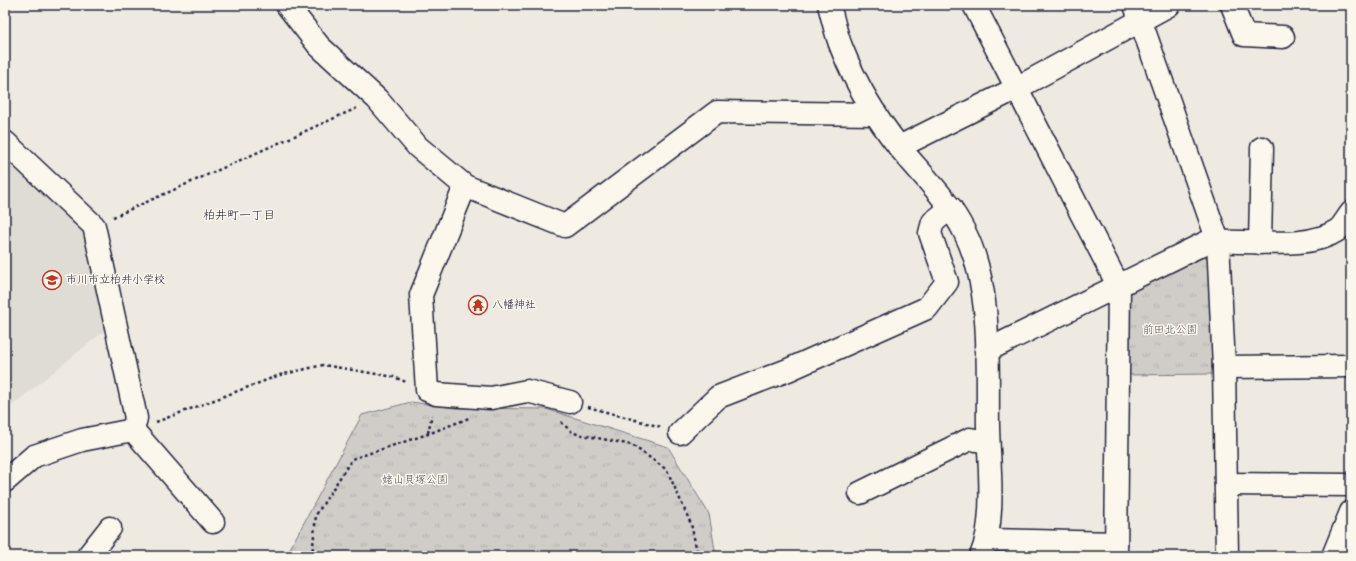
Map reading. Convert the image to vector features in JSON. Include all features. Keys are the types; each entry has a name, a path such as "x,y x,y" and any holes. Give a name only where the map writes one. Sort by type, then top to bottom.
{"street":[{"path":"287,5 319,46 377,99 418,147 465,186 565,226 717,112 876,114"},
{"path":"829,5 842,48 861,90 899,147 951,208 965,232 972,250 983,290 986,351 990,497 984,548 1116,549 1118,286 974,5"},
{"path":"899,147 1016,88 1138,13 1169,5"},
{"path":"1232,5 1244,36 1283,37"},
{"path":"1138,13 1218,241 1224,367 1227,556"},
{"path":"5,142 94,226 136,418 133,430"},
{"path":"1260,243 1262,148"},
{"path":"465,186 421,295 427,390 436,394 491,398 527,391 564,410"},
{"path":"680,433 718,397 788,370 927,308 948,282 930,233 933,222 951,208"},
{"path":"986,351 1205,243 1218,241 1274,243 1314,240 1338,229 1351,213"},
{"path":"1224,367 1351,366"},
{"path":"5,481 34,456 82,440 133,430"},
{"path":"133,430 213,522"},
{"path":"860,493 970,440 988,442"},
{"path":"1226,484 1351,485"},
{"path":"1333,556 1351,512"},
{"path":"88,556 110,528"}],"path":[{"path":"94,226 377,99"},
{"path":"133,430 280,375 323,365 394,377 427,390"},
{"path":"564,410 680,433"},
{"path":"564,410 573,433 632,445 667,470 691,524 698,556"},
{"path":"312,556 316,515 352,459 428,434 475,415"}],"shaded area":[{"name":"市川市立柏井小学校","path":"5,153 89,234 109,327 5,411"}],"green space":[{"name":"前田北公園","path":"1204,257 1212,261 1216,374 1126,375 1126,292"},
{"name":"姥山貝塚公園","path":"411,402 455,408 546,409 668,447 709,514 716,556 286,556 362,415"}],"place":[{"name":"市川市立柏井小学校","path":"52,280"},
{"name":"八幡神社","path":"478,305"}],"district":[{"name":"柏井町一丁目","path":"239,215"}]}
